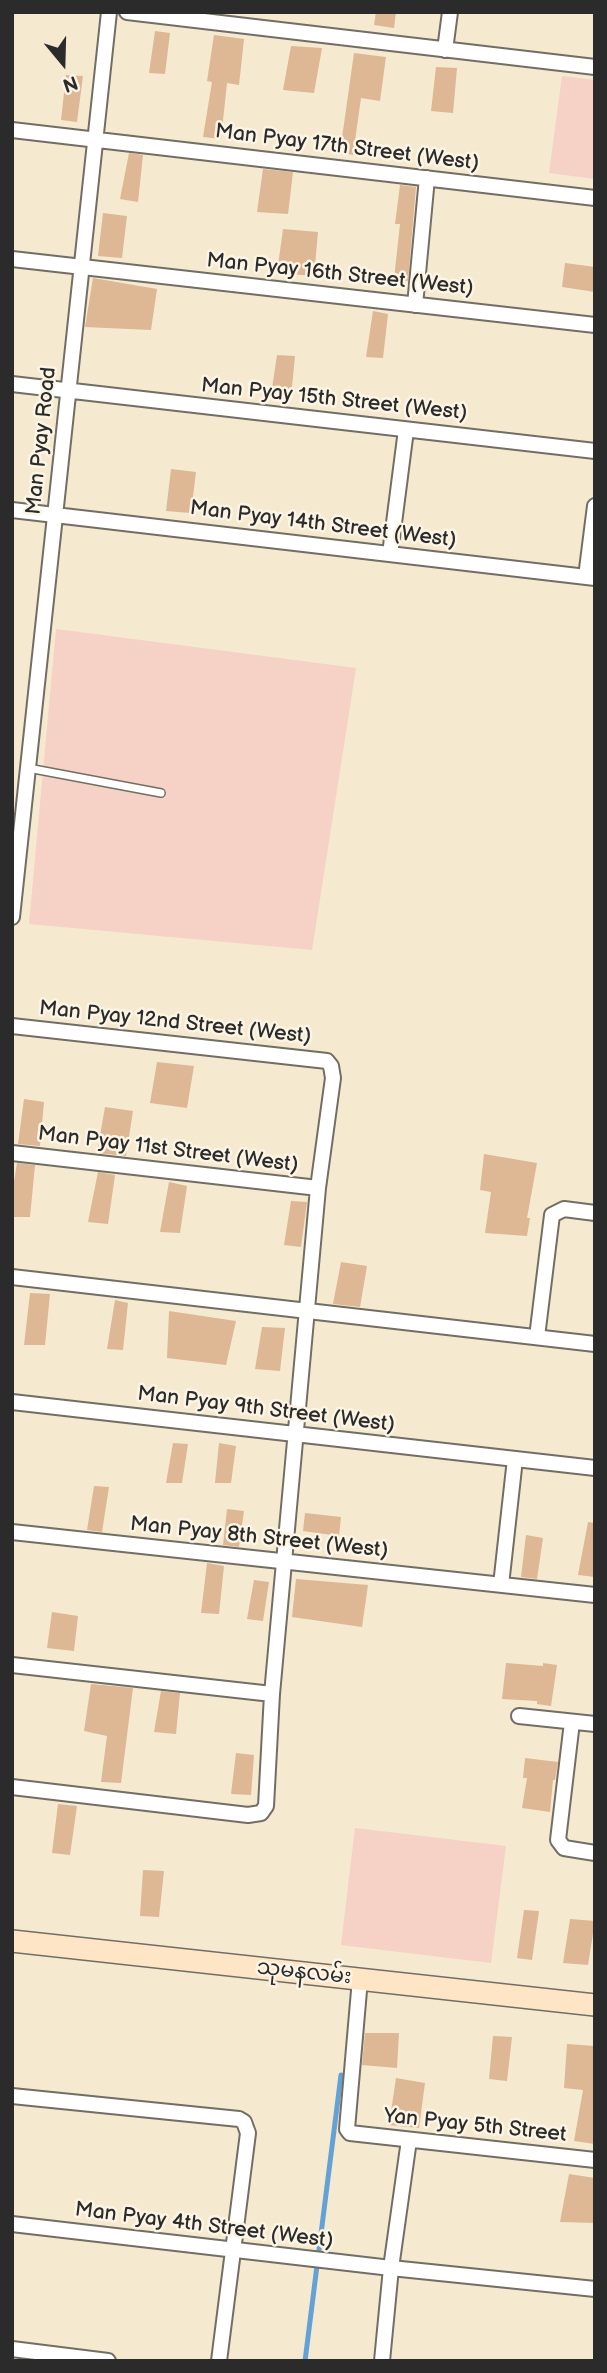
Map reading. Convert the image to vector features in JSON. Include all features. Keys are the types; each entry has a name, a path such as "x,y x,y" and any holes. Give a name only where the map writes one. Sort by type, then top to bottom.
{"street":[{"name":"Man Pyay Road","path":"12,917 109,12"},
{"path":"127,12 595,68"},
{"path":"445,50 450,12"},
{"name":"Man Pyay 17th Street (West)","path":"12,130 595,198"},
{"path":"415,305 427,178"},
{"name":"Man Pyay 16th Street (West)","path":"12,259 595,325"},
{"name":"Man Pyay 15th Street (West)","path":"12,384 595,451"},
{"path":"390,554 405,429"},
{"path":"590,578 595,506"},
{"name":"Man Pyay 14th Street (West)","path":"12,510 590,578"},
{"path":"12,765 28,768"},
{"name":"Man Pyay 12nd Street (West)","path":"12,1026 327,1061 331,1066 333,1078 318,1188"},
{"name":"Man Pyay 11st Street (West)","path":"12,1153 318,1188"},
{"path":"12,1787 248,1815 261,1813 266,1806 272,1694 318,1188"},
{"path":"537,1338 551,1214 564,1209 595,1213"},
{"path":"12,1277 595,1344"},
{"name":"Man Pyay 9th Street (West)","path":"12,1402 595,1468"},
{"path":"501,1585 515,1459"},
{"name":"Man Pyay 8th Street (West)","path":"12,1532 595,1595"},
{"path":"12,1665 272,1694"},
{"path":"519,1716 595,1724"},
{"path":"572,1722 558,1840 564,1848 595,1853"},
{"name":"သုမနလမ်း","path":"12,1941 595,2005"},
{"name":"Yan Pyay 5th Street","path":"360,1979 347,2129 350,2133 595,2160"},
{"path":"12,2096 239,2119 244,2122 248,2133 219,2361"},
{"path":"382,2361 391,2268 409,2140"},
{"name":"Man Pyay 4th Street (West)","path":"12,2224 595,2289"},
{"path":"12,2349 108,2361"}],"lane":[{"path":"28,768 162,793"}],"shaded area":[{"path":"562,76 595,80 595,179 549,173"},
{"path":"56,629 356,668 312,950 29,924"},
{"path":"355,1828 506,1846 491,1963 341,1945"}],"building":[{"path":"376,12 396,12 394,28 374,25"},
{"path":"155,31 170,33 165,74 149,73"},
{"path":"214,35 244,39 239,85 227,83 221,139 203,137 212,82 207,81"},
{"path":"291,46 322,48 314,93 283,90"},
{"path":"354,53 386,57 380,101 361,98 353,155 340,152"},
{"path":"436,67 457,68 453,113 431,111"},
{"path":"66,75 83,76 77,122 61,120"},
{"path":"129,153 143,155 138,202 120,199"},
{"path":"263,169 293,172 288,214 257,212"},
{"path":"400,185 416,187 408,281 394,279 400,224 395,224"},
{"path":"103,213 127,216 122,258 98,256"},
{"path":"283,229 318,232 314,276 277,273"},
{"path":"565,263 595,267 595,292 562,287"},
{"path":"93,278 157,289 151,330 85,327"},
{"path":"373,311 388,314 383,358 366,357"},
{"path":"277,355 295,356 291,397 271,395"},
{"path":"171,469 196,472 191,513 166,511"},
{"path":"157,1062 194,1066 187,1108 150,1103"},
{"path":"24,1099 44,1102 40,1146 18,1144"},
{"path":"105,1107 133,1111 126,1156 97,1153"},
{"path":"484,1154 537,1163 527,1218 530,1218 527,1236 485,1233 491,1192 480,1190"},
{"path":"17,1163 35,1165 30,1217 12,1217 12,1194"},
{"path":"98,1172 115,1175 108,1224 88,1222"},
{"path":"169,1182 187,1186 180,1233 160,1232"},
{"path":"291,1201 307,1202 301,1247 284,1245"},
{"path":"341,1262 367,1266 360,1307 333,1304"},
{"path":"30,1293 50,1294 45,1345 24,1345"},
{"path":"115,1300 128,1303 123,1350 107,1349"},
{"path":"169,1311 236,1321 226,1365 167,1358"},
{"path":"262,1327 285,1328 280,1371 255,1369"},
{"path":"173,1443 188,1444 182,1483 166,1483"},
{"path":"219,1443 236,1446 231,1483 215,1483"},
{"path":"94,1486 109,1487 102,1532 87,1530"},
{"path":"227,1509 244,1511 239,1547 223,1545"},
{"path":"305,1513 341,1517 339,1536 303,1531"},
{"path":"588,1522 595,1523 595,1577 578,1575"},
{"path":"526,1535 543,1538 537,1579 521,1577"},
{"path":"207,1563 224,1566 219,1614 201,1613"},
{"path":"296,1579 368,1585 362,1627 292,1617"},
{"path":"254,1580 269,1582 263,1621 247,1619"},
{"path":"52,1612 78,1616 74,1651 47,1648"},
{"path":"506,1663 557,1665 551,1706 537,1704 537,1701 502,1699"},
{"path":"91,1684 133,1688 121,1783 101,1782 107,1736 84,1731"},
{"path":"161,1691 180,1693 176,1734 154,1732"},
{"path":"236,1753 254,1755 251,1795 231,1794"},
{"path":"525,1758 558,1762 550,1812 522,1808 527,1778 523,1778"},
{"path":"58,1804 77,1806 70,1855 52,1853"},
{"path":"143,1870 164,1871 159,1917 140,1916"},
{"path":"524,1910 539,1911 532,1960 517,1958"},
{"path":"570,1919 595,1921 588,1965 563,1963"},
{"path":"365,2033 399,2033 397,2068 362,2065"},
{"path":"493,2036 512,2037 507,2081 489,2079"},
{"path":"567,2044 595,2046 595,2144 574,2141 583,2090 564,2088"},
{"path":"396,2078 425,2083 419,2128 389,2125"},
{"path":"569,2174 595,2178 595,2223 560,2222"}],"waterway":[{"path":"305,2361 341,2075"}]}
